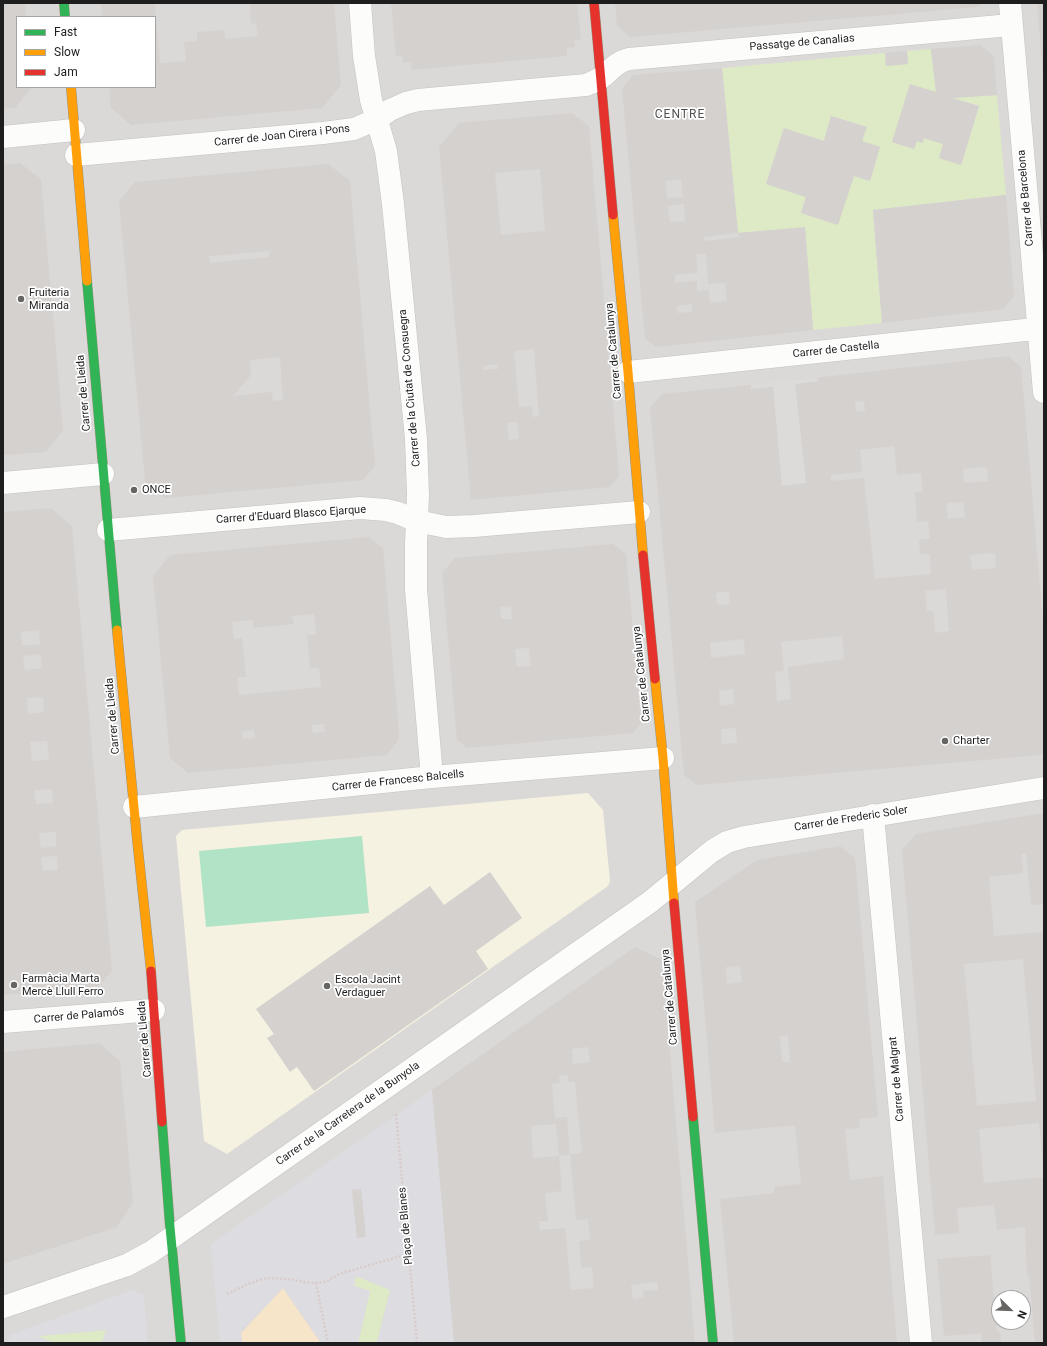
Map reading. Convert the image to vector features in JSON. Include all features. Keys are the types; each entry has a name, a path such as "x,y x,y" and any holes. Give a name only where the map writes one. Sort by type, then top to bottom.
{"street":[{"path":"64,3 65,16"},
{"name":"Carrer de la Ciutat de Consuegra","path":"360,3 364,56 371,100 386,151 394,204 416,439 418,495 416,589 432,777"},
{"name":"Carrer de Catalunya","path":"594,3 628,372 639,512 713,1343"},
{"name":"Carrer de Barcelona","path":"1010,3 1041,328 1044,392"},
{"name":"Passatge de Canalias","path":"600,79 615,64 629,59 1011,25"},
{"name":"Carrer de Joan Cirera i Pons","path":"76,155 323,134 354,129 377,119 396,108 418,100 586,85 600,79"},
{"name":"Carrer de Lleida","path":"71,88 103,474 154,1010 171,1238 182,1343"},
{"path":"3,137 74,130"},
{"name":"Carrer de Castella","path":"628,372 1041,328"},
{"path":"3,483 103,474"},
{"name":"Carrer d'Eduard Blasco Ejarque","path":"108,530 360,508 386,510 417,521 446,528 639,512"},
{"name":"Carrer de Francesc Balcells","path":"134,807 432,777 662,758"},
{"name":"Carrer de Frederic Soler","path":"672,884 712,851 727,842 744,837 1044,788"},
{"name":"Carrer de Malgrat","path":"873,816 921,1343"},
{"name":"Carrer de la Carretera de la Bunyola","path":"3,1307 127,1265 151,1252 650,902 672,884"},
{"name":"Carrer de Palamós","path":"3,1022 154,1010"}],"path":[{"name":"Plaça de Blanes","path":"395,1110 417,1343"},
{"path":"227,1294 248,1284 266,1278 316,1283 326,1282 339,1274 408,1254"},
{"path":"316,1283 328,1343"}],"shaded area":[{"path":"3,3 1044,3 1044,1343 3,1343"},
{"path":"817,378 831,481 760,488 751,385"},
{"name":"Escola Jacint Verdaguer","path":"588,793 603,810 610,881 608,886 227,1154 204,1141 176,836 182,830"},
{"path":"432,1090 454,1343 377,1343 390,1290 356,1276 354,1286 370,1291 358,1343 321,1343 283,1288 241,1332 242,1343 220,1343 211,1244","holes":["352,1190 361,1190 365,1237 357,1238"]},
{"path":"132,1290 144,1295 147,1343 102,1343 106,1330 38,1336 54,1343 6,1343 11,1335"}],"green space":[{"path":"931,49 936,92 910,85 892,142 914,149 917,141 922,143 924,138 943,144 939,158 961,165 979,106 952,98 997,95 1006,195 873,210 882,323 813,330 805,228 738,233 722,68 885,53 886,66 908,64 907,51","holes":["831,116 866,127 862,141 880,147 870,181 854,176 838,224 801,213 806,197 766,184 784,129 824,141"]},
{"path":"362,836 369,913 206,927 199,851"},
{"path":"356,1276 390,1290 377,1343 358,1343 370,1291 354,1286"},
{"path":"107,1330 102,1343 54,1343 37,1336"}],"sand":[{"path":"283,1288 321,1343 242,1343 241,1333"}],"building":[{"path":"3,3 25,3 26,16 16,16 16,88 31,88 15,108 3,109"},
{"path":"101,3 155,3 156,16 102,16"},
{"path":"250,3 334,3 341,85 322,108 131,125 111,108 109,88 156,88 156,18 160,63 186,61 184,42 197,41 197,32 224,30 225,39 258,36 256,23 251,24"},
{"path":"391,3 577,3 581,40 574,40 575,47 567,48 567,56 411,70 411,62 403,63 402,56 396,56"},
{"path":"615,3 981,3 978,7 630,37 617,26"},
{"path":"1037,3 1044,3 1044,76 1043,76"},
{"path":"980,45 994,56 997,95 952,98 979,106 961,165 939,158 943,144 924,138 922,143 917,141 914,149 892,142 910,84 936,92 931,49"},
{"path":"907,51 908,64 886,66 885,53"},
{"path":"722,68 738,233 805,227 813,330 656,347 645,338 622,89 633,75","holes":["681,179 683,197 667,198 666,181","684,204 685,221 670,222 668,206","738,233 739,237 704,241 704,237","696,254 706,254 708,284 725,283 727,301 710,303 709,290 697,291 697,281 675,283 675,275 698,273","692,304 692,312 677,313 677,306"]},
{"path":"572,113 589,126 619,476 610,487 471,500 439,147 459,123","holes":["540,169 545,231 501,235 495,173","534,349 539,416 533,417 532,406 519,407 514,351","497,364 498,369 483,370 483,366","517,422 519,439 509,440 507,423"]},
{"path":"831,116 867,127 862,141 880,147 870,181 854,176 838,225 801,213 806,197 766,184 784,128 824,141"},
{"path":"20,163 41,179 63,430 46,452 3,455 3,165"},
{"path":"328,164 350,181 375,466 363,480 165,498 145,481 119,201 135,182","holes":["269,251 269,257 210,263 209,256","280,357 283,400 273,401 272,392 233,396 251,375 250,360"]},
{"path":"1006,195 1014,296 1003,309 882,323 873,210"},
{"path":"1008,356 1021,367 1044,634 1044,751 1041,755 697,785 684,775 650,408 662,394 751,385 751,389 773,387 782,486 806,483 795,384 818,381 817,378","holes":["864,401 865,411 856,412 855,402","894,446 897,475 921,473 923,491 915,492 917,522 928,521 930,538 919,540 920,554 930,554 931,574 875,579 864,478 831,481 831,475 862,472 860,450","987,467 988,481 964,483 963,469","963,502 965,517 948,519 946,503","995,553 996,568 972,570 970,555","946,589 949,631 935,633 933,611 927,611 925,591","729,591 730,604 717,605 716,593","842,636 844,659 788,667 791,699 777,701 775,672 784,671 781,642","744,639 745,654 711,658 710,643","733,689 734,704 720,706 719,691","736,728 737,743 722,744 721,729"]},
{"path":"51,508 72,526 112,971 99,986 3,995 3,512","holes":["39,630 40,644 22,646 21,632","41,654 42,668 25,670 23,656","43,697 44,712 28,714 27,698","47,741 49,760 32,761 30,742","52,789 53,803 36,804 34,790","56,832 56,846 41,848 39,833","57,856 58,870 43,871 41,857"]},
{"path":"369,537 383,548 399,739 387,755 188,773 170,758 153,576 170,555","holes":["314,614 316,635 307,635 310,668 319,668 321,687 239,695 237,677 246,677 242,638 234,639 232,622 253,620 253,628 294,624 292,616","324,724 325,732 313,733 312,725","254,730 255,738 243,739 242,731"]},
{"path":"613,544 626,554 641,723 633,733 467,748 457,740 442,573 455,558","holes":["511,606 512,619 501,619 500,607","529,648 531,666 517,667 515,649"]},
{"path":"1044,813 1044,904 1031,905 1026,853 1021,854 1023,873 989,877 994,936 1044,932 1044,1168 1039,1123 979,1129 984,1183 1044,1177 1044,1343 1035,1343 1031,1290 1029,1276 1027,1276 1025,1227 997,1230 994,1205 957,1208 959,1233 935,1235 902,850 916,834","holes":["1023,959 1036,1101 977,1106 964,964"]},
{"path":"840,846 855,858 878,1117 859,1119 860,1128 845,1129 850,1180 883,1176 897,1343 734,1343 720,1199 774,1193 774,1187 801,1184 795,1125 715,1133 695,902 757,860","holes":["740,966 742,982 727,984 726,967","788,1035 790,1062 782,1062 780,1036"]},
{"path":"490,872 522,918 476,951 488,969 314,1091 297,1067 290,1072 267,1038 274,1034 256,1009 430,886 444,905"},
{"path":"635,947 662,960 695,1343 454,1343 432,1090","holes":["588,1047 590,1062 573,1064 572,1049","568,1075 568,1082 575,1082 582,1153 570,1154 567,1117 555,1118 552,1084 560,1083 559,1076","556,1124 559,1156 533,1158 531,1126","570,1154 576,1220 588,1219 590,1240 579,1241 581,1268 592,1267 594,1288 571,1290 565,1228 540,1230 539,1221 548,1221 545,1193 562,1191 559,1156","657,1282 658,1290 643,1291 644,1298 633,1299 631,1285"]},
{"path":"99,1043 120,1061 133,1202 117,1227 3,1264 3,1052"},
{"path":"361,1189 366,1237 357,1238 352,1190"},
{"path":"990,1255 993,1290 991,1290 991,1330 997,1330 997,1332 1000,1332 1001,1343 982,1343 981,1333 944,1336 937,1259"}],"traffic: fast":[{"path":"64,3 65,16"},
{"path":"87,281 117,630"},
{"path":"693,1117 713,1343"},
{"path":"162,1122 181,1343"}],"traffic: slow":[{"path":"71,88 87,281"},
{"path":"613,215 643,555"},
{"path":"117,630 151,971"},
{"path":"655,679 663,758 674,903"}],"traffic: jam":[{"path":"594,3 613,215"},
{"path":"643,555 655,679"},
{"path":"674,903 693,1117"},
{"path":"151,971 162,1122"}],"place":[{"name":"Fruiteria Miranda","path":"21,299"},
{"name":"ONCE","path":"134,490"},
{"name":"Charter","path":"945,741"},
{"name":"Farmàcia Marta Mercè Llull Ferro","path":"14,985"},
{"name":"Escola Jacint Verdaguer","path":"327,986"}],"district":[{"name":"CENTRE","path":"680,115"}]}
